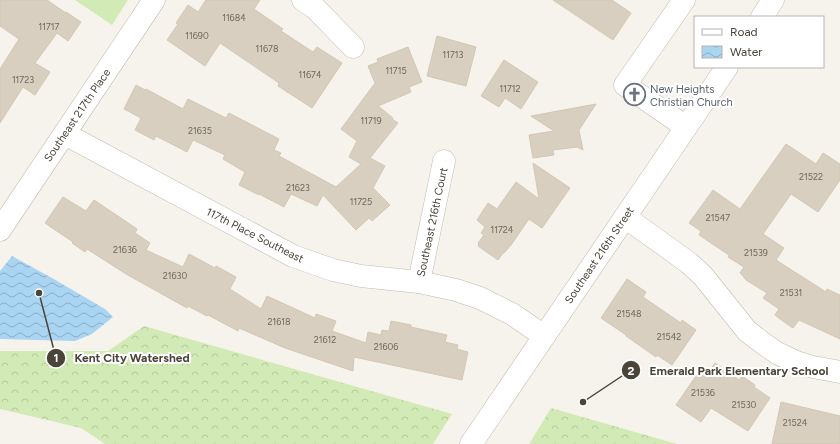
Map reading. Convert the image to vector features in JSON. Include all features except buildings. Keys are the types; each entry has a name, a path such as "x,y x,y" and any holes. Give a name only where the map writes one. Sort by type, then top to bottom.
{"street":[{"name":"Southeast 217th Place","path":"0,230 154,0"},
{"path":"303,0 315,8 353,46"},
{"path":"684,0 625,85 686,127"},
{"path":"763,16 773,0"},
{"name":"Southeast 216th Street","path":"471,444 726,68"},
{"name":"117th Place Southeast","path":"65,134 293,256 333,270 361,276 419,282 456,290 480,298 512,314 544,336"},
{"name":"Southeast 216th Court","path":"419,282 444,161"},
{"path":"625,217 689,262 703,276 747,331 764,344 777,353 796,362 840,372"}],"green space":[{"path":"75,0 128,0 112,25"},
{"path":"144,326 452,414 433,444 105,444 81,428 0,409 0,351 108,351"},
{"path":"551,408 677,444 529,444"}],"water":[{"path":"12,256 105,309 113,317 92,334 75,341 0,339 0,271"}],"place":[{"name":"New Heights Christian Church","path":"635,95"},
{"name":"Kent City Watershed","path":"39,293"},
{"name":"Emerald Park Elementary School","path":"583,402"}]}
